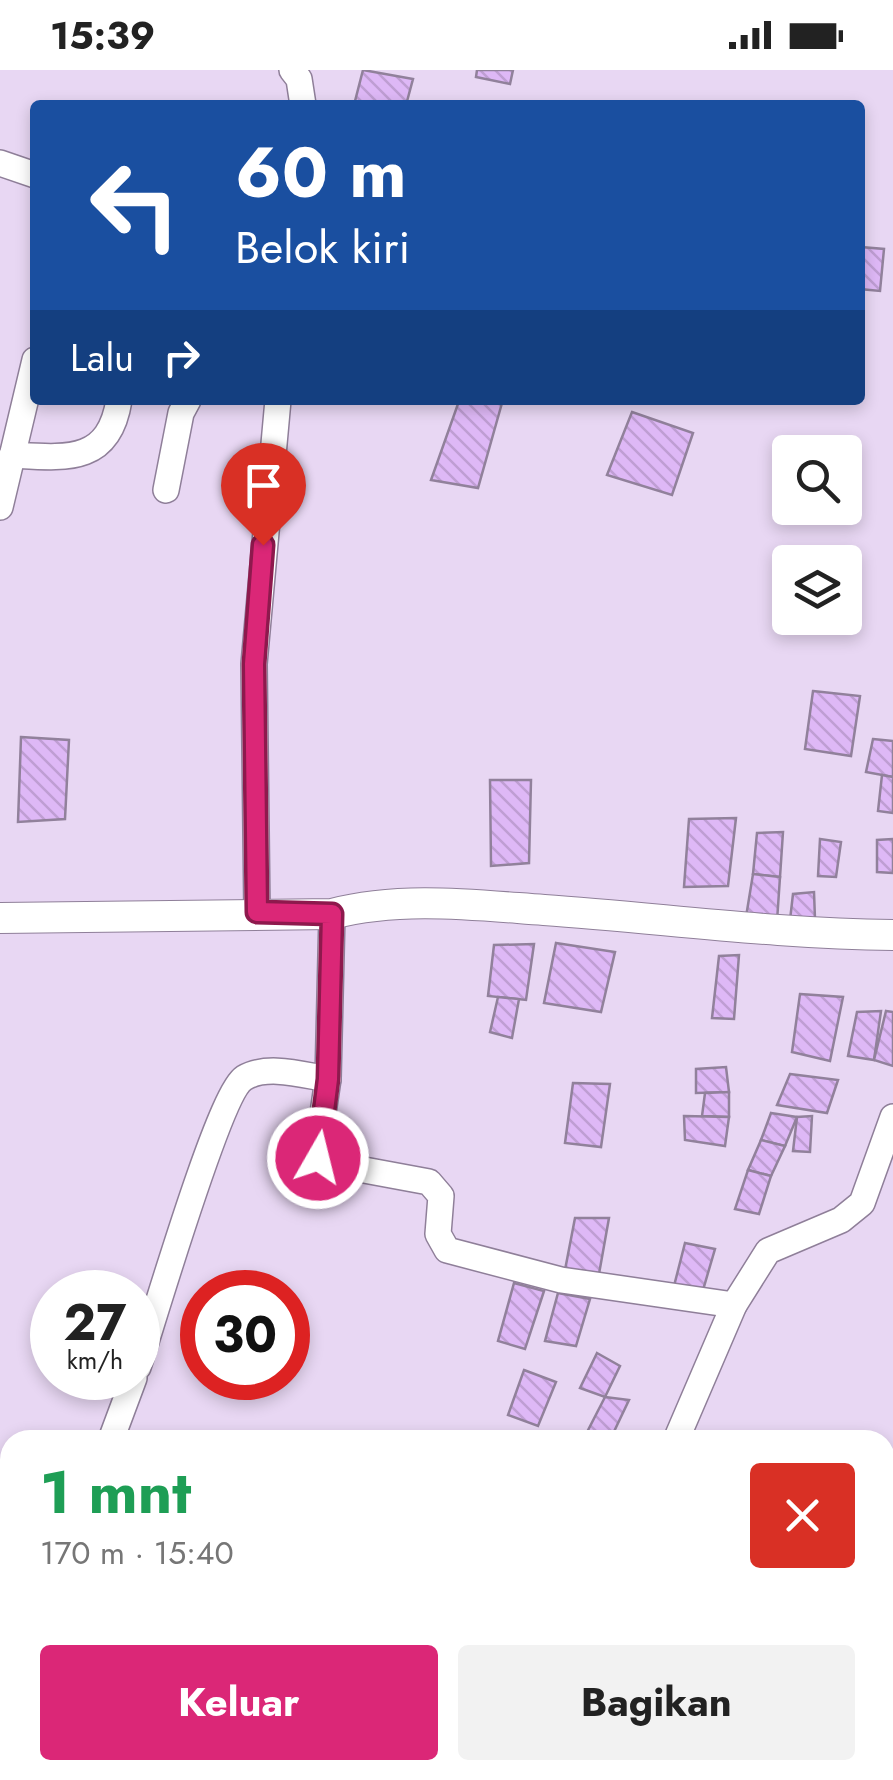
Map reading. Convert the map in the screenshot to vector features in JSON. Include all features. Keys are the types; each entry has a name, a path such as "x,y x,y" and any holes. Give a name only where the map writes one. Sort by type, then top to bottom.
{"street":[{"path":"292,70 299,78 302,100"},
{"path":"0,163 30,173"},
{"path":"0,507 30,381"},
{"path":"12,456 90,452 110,435 119,405"},
{"path":"166,490 185,405"},
{"path":"257,912 254,664 273,405"},
{"path":"0,918 332,914 359,907 454,903 817,934 893,935"},
{"path":"332,914 328,1079 318,1158 429,1182 440,1196 438,1234 443,1248 561,1280 734,1305"},
{"path":"160,1298 215,1128 235,1088 245,1078 272,1071 328,1079"},
{"path":"680,1430 734,1305 768,1250 841,1220 862,1202 893,1117"},
{"path":"115,1430 126,1400"}],"building":[{"path":"363,70 413,79 407,100 355,100"},
{"path":"477,70 513,70 510,84 476,77"},
{"path":"865,247 884,249 880,291 865,290"},
{"path":"458,405 501,405 478,488 431,480"},
{"path":"632,412 693,433 672,495 607,475"},
{"path":"813,691 860,696 851,756 805,749"},
{"path":"21,737 69,740 65,819 18,822"},
{"path":"873,739 893,741 893,777 866,772"},
{"path":"882,775 893,777 893,813 878,811"},
{"path":"490,780 531,780 529,863 491,866"},
{"path":"736,818 728,886 684,887 689,819"},
{"path":"783,832 780,877 753,874 757,833"},
{"path":"820,839 841,842 836,877 818,876"},
{"path":"893,839 893,873 877,872 877,840"},
{"path":"753,874 780,877 777,921 746,917"},
{"path":"814,892 815,919 790,920 793,894"},
{"path":"556,943 615,952 601,1012 544,1003"},
{"path":"534,944 526,1000 488,996 494,945"},
{"path":"739,955 734,1019 712,1018 719,956"},
{"path":"800,994 843,997 830,1061 792,1052"},
{"path":"498,997 519,999 512,1038 490,1032"},
{"path":"881,1011 874,1060 848,1056 857,1012"},
{"path":"886,1011 893,1012 893,1066 874,1060"},
{"path":"726,1067 729,1092 696,1093 696,1069"},
{"path":"790,1074 838,1080 827,1113 777,1105"},
{"path":"573,1083 610,1084 601,1147 565,1143"},
{"path":"729,1092 729,1117 702,1116 705,1093"},
{"path":"771,1113 797,1117 785,1146 761,1140"},
{"path":"684,1116 729,1117 725,1146 685,1140"},
{"path":"812,1116 810,1152 793,1151 797,1117"},
{"path":"761,1140 785,1146 771,1176 748,1170"},
{"path":"748,1170 771,1176 759,1214 735,1209"},
{"path":"575,1218 609,1218 599,1274 565,1270"},
{"path":"685,1243 715,1249 703,1290 674,1286"},
{"path":"514,1283 544,1291 525,1349 498,1341"},
{"path":"558,1293 590,1299 576,1346 545,1341"},
{"path":"597,1353 620,1366 605,1397 580,1388"},
{"path":"524,1370 556,1382 538,1426 508,1415"},
{"path":"605,1397 629,1400 615,1430 588,1430"}],"route":[{"path":"263,545 254,664 257,912 332,914 328,1079 318,1158"}]}
